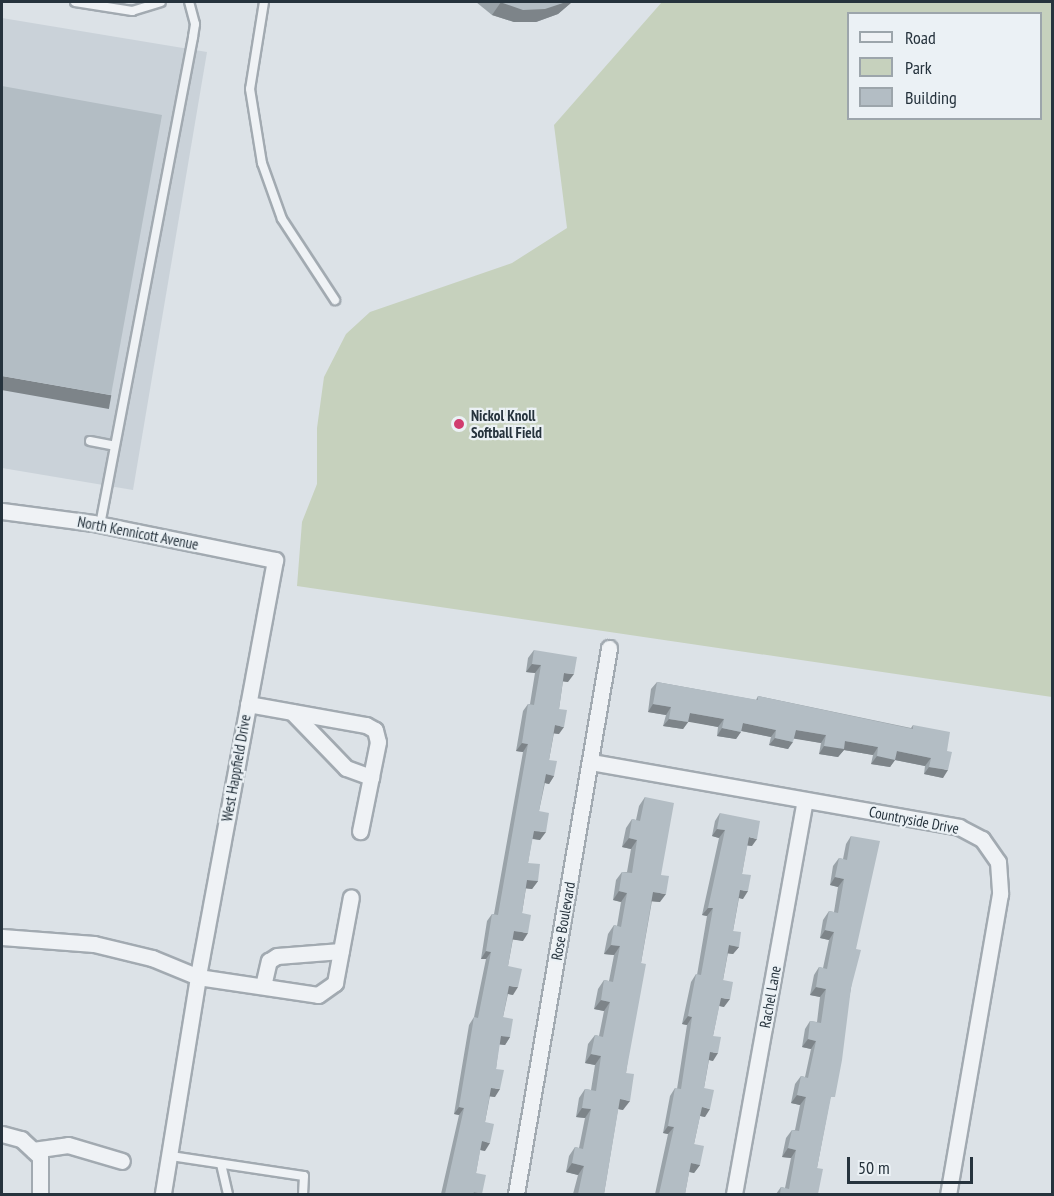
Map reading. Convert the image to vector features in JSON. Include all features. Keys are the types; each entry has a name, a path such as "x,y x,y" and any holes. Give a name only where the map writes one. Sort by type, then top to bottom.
{"street":[{"name":"North Kennicott Avenue","path":"2,511 100,525 275,560"},
{"name":"West Happfield Drive","path":"164,1194 198,977 275,560"},
{"name":"Rose Boulevard","path":"516,1194 609,648"},
{"path":"248,704 366,725 375,730 378,742 360,831"},
{"path":"292,712 346,768 371,777"},
{"name":"Countryside Drive","path":"591,762 959,827 982,838 998,862 1000,894 948,1194"},
{"name":"Rachel Lane","path":"734,1194 805,800"},
{"path":"2,937 46,937 94,944 152,958 198,977 318,994 327,992 335,983 351,897"},
{"path":"263,986 269,961 277,956 341,951"},
{"path":"2,1134 21,1138 40,1157 40,1194"},
{"path":"33,1150 68,1145 122,1161"}],"lane":[{"path":"75,2 132,11 161,2"},
{"path":"100,525 193,38 195,24 189,2"},
{"path":"264,2 250,89 262,163 282,219 335,300"},
{"path":"90,441 115,446"},
{"path":"171,1156 304,1176 303,1194"},
{"path":"221,1164 228,1194"}],"shaded area":[{"path":"2,18 207,52 133,490 2,468"}],"green space":[{"path":"662,2 1052,2 1052,697 297,586 302,522 317,484 317,428 324,377 346,334 370,312 512,263 567,228 554,125"}],"building":[{"path":"500,2 566,2 545,9 523,10"},
{"path":"2,86 162,115 111,395 2,376"},
{"path":"534,650 577,657 574,674 564,673 559,709 567,710 564,727 555,725 549,760 557,761 554,776 546,774 539,811 549,813 546,832 534,831 528,863 540,864 538,881 527,880 522,913 531,915 528,933 514,931 508,966 522,969 518,987 509,986 503,1017 513,1019 510,1037 501,1036 496,1069 504,1070 500,1089 491,1088 485,1122 494,1124 490,1143 482,1141 476,1173 486,1175 482,1194 474,1192 473,1194 445,1194 464,1108 459,1107 474,1017 478,1018 491,952 486,951 492,914 498,915 528,744 522,743 528,704 534,705 541,665 532,664"},
{"path":"657,682 758,700 758,696 913,729 913,725 950,732 947,751 952,752 948,770 929,767 931,758 897,751 895,760 877,756 878,747 845,741 844,749 824,746 826,735 796,730 793,742 775,738 776,730 743,723 741,732 722,728 724,719 690,713 688,722 669,719 671,707 653,704"},
{"path":"645,797 674,803 661,875 669,876 666,894 653,892 641,963 646,964 626,1073 634,1074 630,1101 620,1099 604,1194 578,1194 584,1166 572,1163 575,1147 583,1149 591,1109 582,1108 585,1089 596,1091 601,1056 591,1054 595,1035 603,1037 610,1002 601,1000 604,980 613,982 620,946 611,945 614,925 621,927 627,893 619,891 622,872 632,873 637,840 629,838 632,819 640,821"},
{"path":"720,813 760,821 757,839 749,837 742,874 751,875 748,891 740,890 733,931 741,932 739,947 729,945 723,980 733,982 730,999 721,998 713,1036 721,1037 718,1053 710,1052 704,1088 714,1090 710,1109 702,1107 694,1144 704,1146 700,1165 691,1163 685,1194 659,1194 674,1127 668,1126 675,1088 681,1089 692,1017 688,1016 696,974 701,975 713,908 708,908 725,830 717,829"},
{"path":"851,836 880,841 856,949 861,950 851,988 835,1097 831,1097 817,1168 823,1169 818,1194 780,1194 781,1187 789,1189 796,1150 788,1148 792,1130 799,1131 806,1097 797,1095 801,1076 808,1078 816,1041 808,1039 810,1021 821,1023 826,989 816,987 819,967 827,969 834,932 825,930 829,911 838,913 844,879 835,877 839,858 847,860"}],"place":[{"name":"Nickol Knoll Softball Field","path":"459,424"}]}
